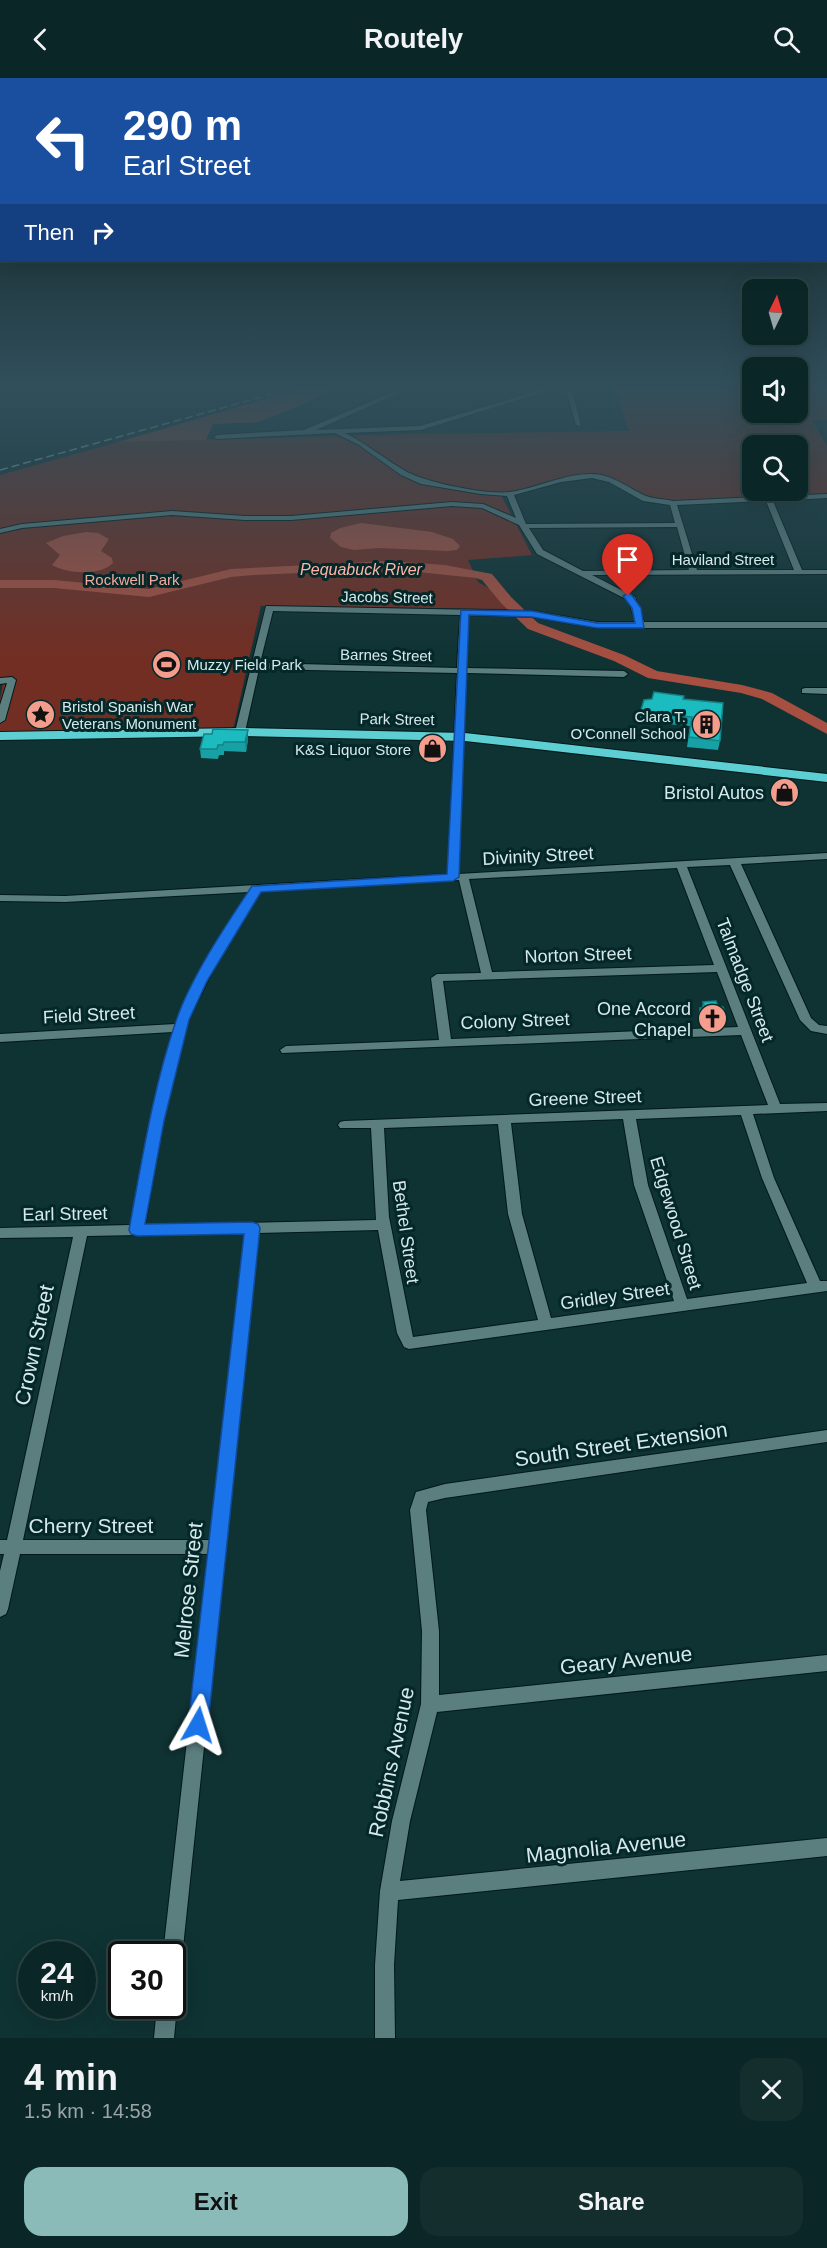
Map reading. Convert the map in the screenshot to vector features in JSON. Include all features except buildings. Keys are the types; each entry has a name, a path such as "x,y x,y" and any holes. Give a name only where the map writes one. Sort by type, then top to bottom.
{"highway":[{"name":"Park Street","path":"0,736 240,732 459,737 827,778"}],"street":[{"path":"414,477 455,489 510,494 561,480 581,477"},
{"path":"599,477 611,480 646,499 674,503 742,500"},
{"path":"510,494 540,552 632,599 641,626"},
{"path":"808,497 827,496"},
{"path":"770,501 799,572"},
{"path":"674,503 694,572"},
{"path":"0,531 22,526 172,513 245,518 291,518 452,504 483,506 524,524 680,525"},
{"name":"Haviland Street","path":"583,573 827,572"},
{"name":"Jacobs Street","path":"256,666 269,608 532,614 597,626 826,628"},
{"path":"464,612 459,737 458,877 487,976"},
{"path":"240,732 256,666"},
{"name":"Barnes Street","path":"256,666 624,674"},
{"path":"0,681 12,680 0,720"},
{"path":"805,691 827,691"},
{"name":"Divinity Street","path":"0,898 65,899 827,856"},
{"path":"734,861 806,1020 821,1029"},
{"name":"Talmadge Street","path":"681,864 776,1109"},
{"path":"137,1230 157,1121 180,1028 201,981 257,888"},
{"name":"Norton Street","path":"445,1042 437,978 720,968"},
{"name":"Field Street","path":"0,1038 180,1028"},
{"name":"Colony Street","path":"286,1050 745,1030"},
{"name":"Greene Street","path":"344,1125 827,1107"},
{"path":"746,1111 768,1178 822,1287"},
{"name":"Edgewood Street","path":"629,1116 641,1185 682,1305"},
{"path":"504,1119 515,1214 546,1324"},
{"name":"Bethel Street","path":"377,1124 383,1225 404,1333 409,1343"},
{"name":"Earl Street","path":"0,1233 383,1225"},
{"name":"Melrose Street","path":"174,1941 252,1228"},
{"name":"Crown Street","path":"0,1609 6,1546 81,1232"},
{"name":"Gridley Street","path":"409,1343 822,1287"},
{"name":"South Street Extension","path":"422,1497 445,1491 827,1436"},
{"name":"Robbins Avenue","path":"385,2038 384,1988 389,1891 396,1848 430,1704 433,1656 418,1510 422,1497"},
{"name":"Cherry Street","path":"6,1546 217,1547"},
{"name":"Geary Avenue","path":"430,1704 827,1664"},
{"name":"Magnolia Avenue","path":"389,1891 827,1847"},
{"path":"164,2038 166,2019"}],"green space":[{"name":"Rockwell Park","path":"0,477 564,477 524,488 502,497 532,555 468,560 478,582 504,597 508,609 261,606 234,726 230,729 0,733 0,699 4,677 0,678"},
{"name":"Rockwell Park","path":"606,477 742,477 742,498 663,501"},
{"name":"Rockwell Park","path":"808,477 827,477 827,494 808,495"}],"shaded area":[{"path":"361,523 432,532 453,539 460,546 457,550 447,551 379,548 354,550 341,547 330,538 331,533 340,528"},
{"path":"86,532 98,533 109,539 101,551 112,558 113,563 92,572 75,572 52,565 60,555 46,543 63,536"}],"waterway":[{"name":"Pequabuck River","path":"0,584 54,584 149,593 231,573 253,571 389,565 478,574 487,577 506,600 533,626 619,658 653,675 742,689 767,696 827,729"}],"place":[{"name":"Muzzy Field Park","path":"166,664"},
{"name":"Bristol Spanish War Veterans Monument","path":"41,715"},
{"name":"Clara T. O'Connell School","path":"707,725"},
{"name":"K&S Liquor Store","path":"432,749"},
{"name":"Bristol Autos","path":"785,793"},
{"name":"One Accord Chapel","path":"712,1019"}],"route":[{"path":"198,1725 252,1228 137,1230 157,1121 183,1020 211,962 257,888 453,877 464,612 532,614 597,626 641,626 637,608 628,596"}]}
